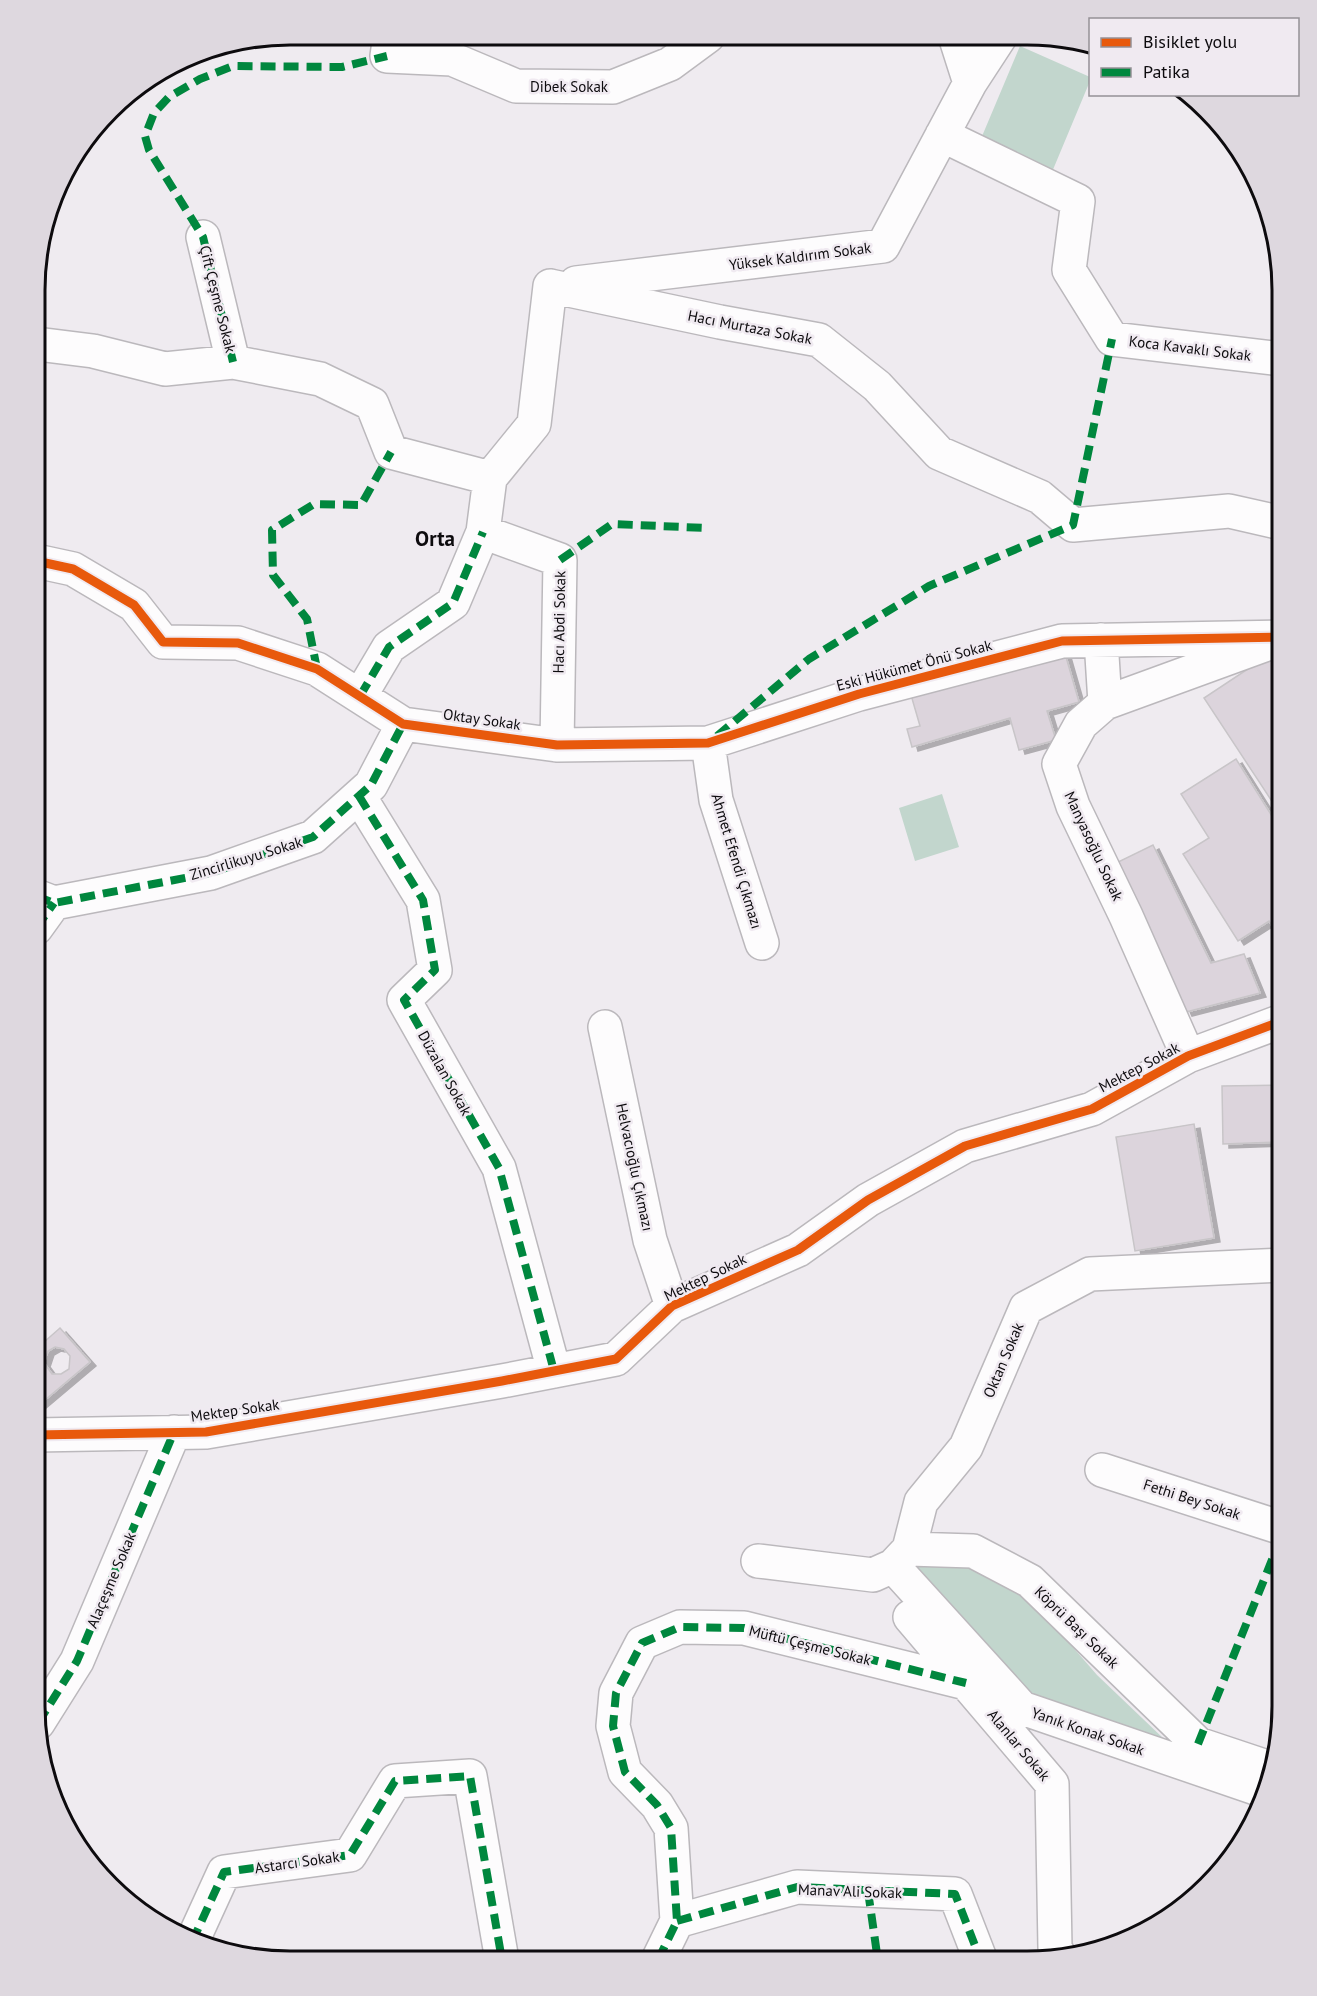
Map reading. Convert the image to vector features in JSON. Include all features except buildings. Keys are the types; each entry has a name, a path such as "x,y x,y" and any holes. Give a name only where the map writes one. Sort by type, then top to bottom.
{"street":[{"name":"Dibek Sokak","path":"388,45 452,59 516,86 614,87 670,64 696,45"},
{"path":"959,45 970,83"},
{"name":"Yüksek Kaldırım Sokak","path":"550,286 883,246 970,83 995,45"},
{"name":"Koca Kavaklı Sokak","path":"942,135 1078,201 1069,270 1112,339 1272,358"},
{"name":"Çift Çeşme Sokak","path":"203,237 233,362"},
{"path":"360,696 389,647 453,603 483,532 490,478 534,424 550,286"},
{"name":"Hacı Murtaza Sokak","path":"550,286 720,322 819,340 877,386 939,453 1040,497 1073,525 1229,511 1272,521"},
{"path":"45,345 93,351 165,369 233,362 320,379 372,404 391,452 490,478"},
{"name":"Hacı Abdi Sokak","path":"483,532 560,560 557,745"},
{"path":"45,563 73,569 134,605 163,642 238,643 317,669 403,724"},
{"name":"Eski Hükümet Önü Sokak","path":"557,745 708,743 858,693 1062,641 1272,638"},
{"path":"1101,640 1105,703 1272,642"},
{"name":"Manyasoğlu Sokak","path":"1105,703 1081,724 1059,764 1073,806 1126,916 1188,1056"},
{"name":"Oktay Sokak","path":"403,724 557,745"},
{"name":"Zincirlikuyu Sokak","path":"45,908 211,873 313,837 371,785 403,724"},
{"name":"Ahmet Efendi Çıkmazı","path":"708,743 716,800 762,943"},
{"name":"Düzalan Sokak","path":"359,796 423,900 435,970 404,1000 499,1168 554,1371"},
{"name":"Mektep Sokak","path":"45,1435 206,1432 616,1359 672,1306 798,1250 868,1200 965,1146 1092,1109 1188,1056 1272,1025"},
{"name":"Helvacıoğlu Çıkmazı","path":"605,1027 650,1240 672,1306"},
{"name":"Oktan Sokak","path":"892,1563 921,1502 966,1447 1026,1308 1090,1274 1272,1265"},
{"name":"Alaçeşme Sokak","path":"45,1711 76,1661 174,1432"},
{"name":"Fethi Bey Sokak","path":"1102,1470 1272,1525"},
{"name":"Köprü Başı Sokak","path":"758,1561 892,1563 973,1551 1030,1581 1197,1744 1265,1766"},
{"name":"Alanlar Sokak","path":"892,1563 966,1683 1052,1784 1056,1949"},
{"name":"Yanık Konak Sokak","path":"892,1563 1022,1708 1257,1789"},
{"name":"Müftü Çeşme Sokak","path":"662,1951 676,1921 670,1828 657,1805 625,1772 613,1726 616,1693 642,1643 680,1627 744,1628 966,1683"},
{"name":"Astarcı Sokak","path":"196,1932 224,1872 350,1855 395,1781 470,1776 500,1951"},
{"name":"Manav Ali Sokak","path":"676,1921 797,1887 955,1894 977,1951"}],"green space":[{"path":"1020,46 1089,77 1089,83 1052,172 980,141"},
{"path":"942,794 959,847 915,861 899,808"},
{"path":"959,1562 1019,1585 1097,1675 1164,1739 1022,1695 902,1563"}],"marked path":[{"path":"233,362 203,237 149,150 145,136 154,113 169,97 200,79 233,66 342,67 387,56"},
{"path":"717,736 809,659 929,586 1073,525 1112,339"},
{"path":"317,669 307,619 273,575 272,530 314,504 361,505 391,452"},
{"path":"560,560 612,524 707,528"},
{"path":"360,696 389,647 453,603 483,532"},
{"path":"45,900 54,903 211,873 313,837 371,785 403,724"},
{"path":"359,796 423,900 435,970 404,1000 499,1168 554,1371"},
{"path":"45,916 54,903"},
{"path":"45,1711 77,1661 174,1432"},
{"path":"1198,1744 1272,1560"},
{"path":"662,1951 677,1921 671,1828 657,1805 625,1772 613,1726 616,1693 642,1643 680,1627 744,1628 966,1683"},
{"path":"196,1932 224,1872 350,1855 395,1781 470,1776 500,1951"},
{"path":"677,1921 797,1887 955,1894 977,1951"},
{"path":"868,1891 877,1951"}],"cycle path":[{"path":"45,563 73,569 134,605 163,642 238,643 317,669 403,724 557,745 708,743 859,694 1062,641 1272,637"},
{"path":"45,1435 206,1432 616,1359 672,1306 798,1250 868,1200 965,1146 1092,1109 1188,1056 1272,1025"}],"district":[{"name":"Orta","path":"435,538"}]}
